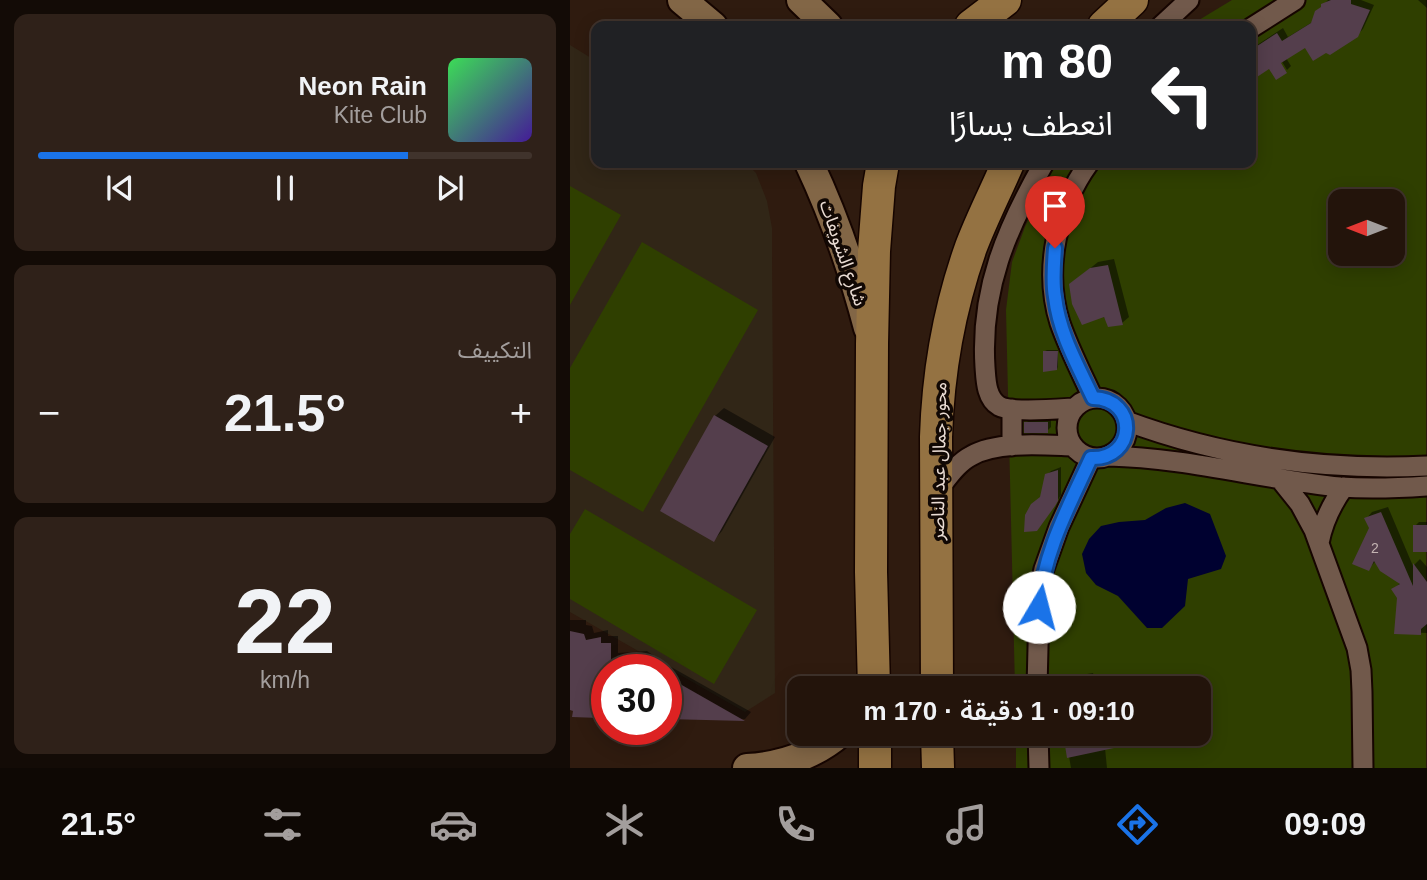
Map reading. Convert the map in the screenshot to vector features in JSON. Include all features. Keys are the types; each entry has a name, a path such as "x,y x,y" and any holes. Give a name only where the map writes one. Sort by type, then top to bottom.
{"main road":[{"path":"682,0 707,21"},
{"path":"801,0 823,21"},
{"path":"978,21 1005,0"},
{"path":"1109,21 1132,0"},
{"name":"شارع الشويفات","path":"811,168 826,200 849,265 872,344"},
{"path":"874,676 871,572 872,344 874,251 882,168"},
{"name":"محور جمال عبد الناصر","path":"937,676 938,398 944,346 972,245 1006,168"},
{"path":"747,768 774,765 805,756 822,746"},
{"path":"875,746 875,768"},
{"path":"938,746 938,768"}],"street":[{"path":"1166,21 1189,0"},
{"path":"1256,25 1295,0"},
{"path":"1041,168 1012,225 993,278 986,317 984,354 988,388 995,402 1002,407 1074,408"},
{"path":"1086,168 1068,199 1059,226 1053,272 1059,321 1093,398"},
{"path":"1037,676 1040,587 1059,527 1100,457 1118,450 1127,432 1123,413 1110,401 1093,398 1080,403 1069,417 1068,436 1077,451 1100,457 1159,458 1344,487 1426,486"},
{"path":"1012,409 1012,446"},
{"path":"1126,421 1223,451 1282,461 1351,467 1426,466"},
{"path":"937,491 959,464 971,455 1012,446 1072,446"},
{"path":"1280,479 1308,517 1356,648 1361,670 1363,768"},
{"path":"1319,543 1330,508 1344,487"},
{"path":"1038,746 1039,768"}],"shaded area":[{"path":"570,45 591,58 591,168 751,168 756,173 767,201 772,228 775,693 745,712 682,676 682,654 644,654 570,612"},
{"path":"1185,503 1210,514 1226,556 1221,569 1188,579 1185,606 1162,628 1147,628 1118,596 1096,585 1086,573 1082,554 1089,539 1101,526 1145,520 1166,508"}],"green space":[{"path":"1232,0 1426,0 1426,768 1016,768 1016,746 1211,746 1211,676 1015,676 1006,310 1012,262 1052,168 1256,168 1256,21 1197,21"},
{"path":"570,186 621,215 570,305"},
{"path":"642,242 758,310 643,512 570,470 570,368"},
{"path":"585,509 757,610 714,684 682,665 682,654 663,654 570,599 570,534"}],"building":[{"path":"1331,0 1351,0 1351,4 1370,10 1358,37 1330,55 1326,53 1313,61 1305,48 1281,63 1287,73 1276,80 1269,69 1256,78 1256,47 1277,33 1282,41 1311,23 1321,4"},
{"path":"1108,265 1123,325 1108,327 1104,317 1082,325 1072,304 1069,284 1090,268"},
{"path":"1043,351 1058,351 1057,370 1043,372"},
{"path":"714,415 768,446 714,542 660,511"},
{"path":"1024,422 1048,422 1048,433 1024,433"},
{"path":"1058,470 1058,501 1037,531 1024,532 1025,515 1031,504 1040,497 1045,474"},
{"path":"1381,512 1413,586 1413,563 1427,582 1427,624 1421,629 1421,635 1394,634 1397,598 1391,589 1400,584 1380,571 1374,561 1369,571 1352,564 1369,528 1364,518"},
{"path":"1413,525 1427,525 1427,552 1413,552"},
{"path":"570,631 584,634 586,640 601,637 601,643 611,643 611,654 591,654 591,718 572,717 573,711 570,710"},
{"path":"682,685 745,721 682,719"},
{"path":"1065,746 1114,746 1114,748 1067,758"}],"route":[{"path":"1039,607 1040,587 1051,548 1091,458 1109,456 1118,450 1127,432 1123,413 1117,406 1102,398 1093,398 1068,344 1059,321 1055,297 1055,248"}]}
